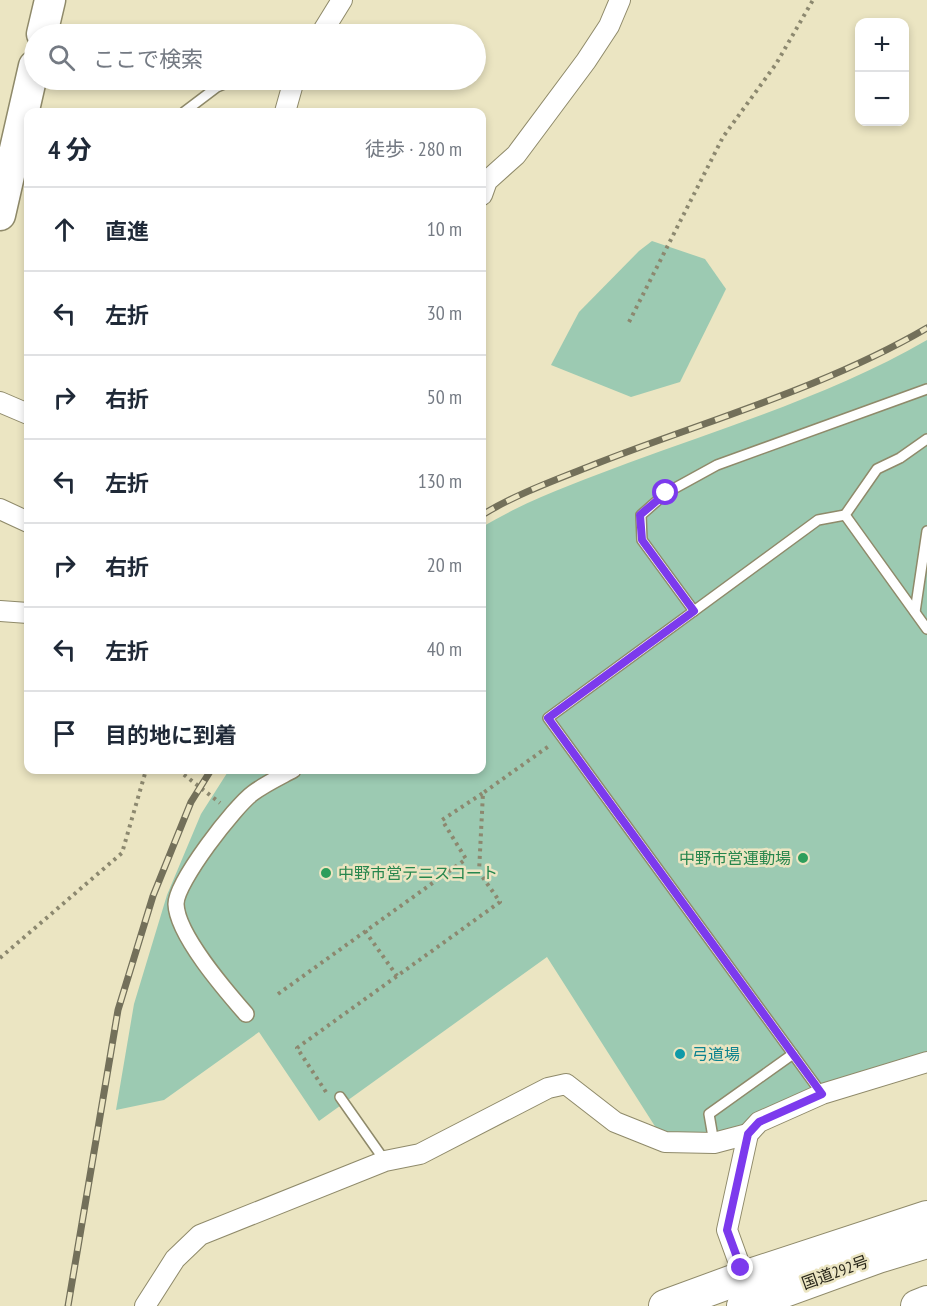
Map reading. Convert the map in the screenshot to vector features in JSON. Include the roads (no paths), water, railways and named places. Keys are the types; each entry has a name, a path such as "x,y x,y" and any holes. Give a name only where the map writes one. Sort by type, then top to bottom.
{"highway":[{"path":"665,1306 744,1292 927,1217"},
{"name":"国道292号","path":"744,1292 927,1242"},
{"path":"917,1306 927,1302"}],"main road":[{"path":"44,24 50,0"},
{"path":"26,108 30,90"},
{"path":"0,215 13,179 24,120"}],"street":[{"path":"327,24 342,0"},
{"path":"486,184 516,155 586,62 609,26 620,0"},
{"path":"286,108 291,90"},
{"path":"0,402 24,412"},
{"path":"0,509 24,520"},
{"path":"0,611 24,613"},
{"path":"246,1014 207,967 179,918 176,903 180,887 232,813 253,793 285,774"},
{"path":"744,1292 727,1230 748,1134 759,1122 822,1094 927,1062"},
{"path":"145,1306 175,1259 200,1235 385,1161 420,1154 548,1088 566,1084 615,1122 665,1142 714,1143 748,1134"}],"lane":[{"path":"189,108 213,90"},
{"path":"694,611 642,540 640,515 666,493 717,465 927,389"},
{"path":"822,1094 548,718 818,520 845,515 877,469 900,458 927,439"},
{"path":"845,515 927,629"},
{"path":"915,612 927,531"},
{"path":"714,1143 709,1114 793,1054"},
{"path":"335,1098 385,1161"}],"railway":[{"path":"486,513 553,481 639,447 807,386 888,349 927,328"},
{"path":"68,1306 118,1010 153,896 191,802 208,774"}],"place":[{"name":"中野市営運動場","path":"803,858"},
{"name":"中野市営テニスコート","path":"326,873"},
{"name":"弓道場","path":"680,1054"}]}
